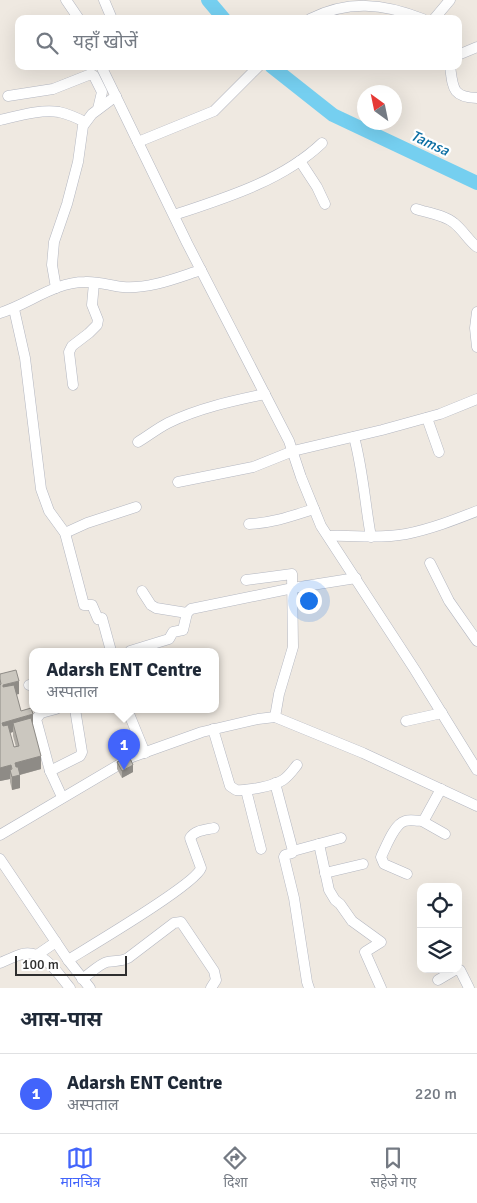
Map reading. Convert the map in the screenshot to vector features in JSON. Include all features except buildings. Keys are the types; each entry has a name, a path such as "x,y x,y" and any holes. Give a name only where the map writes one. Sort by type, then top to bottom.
{"street":[{"path":"66,0 76,15"},
{"path":"104,0 110,15"},
{"path":"436,15 444,2"},
{"path":"317,15 349,4 397,9 413,15"},
{"path":"462,53 477,47"},
{"path":"103,70 201,270 289,440 321,526 477,770"},
{"path":"138,142 214,110 255,70"},
{"path":"451,70 453,88 457,94 462,97 477,98"},
{"path":"8,96 63,86 91,74 102,92 98,109"},
{"path":"56,288 52,265 54,242 68,204 78,162 83,126 98,109 116,96"},
{"path":"0,120 54,111 70,115 85,122"},
{"path":"174,215 245,189 277,174 300,161 322,143"},
{"path":"300,161 317,187 325,204"},
{"path":"416,210 455,223 477,247"},
{"path":"0,313 14,309 56,288 86,282 125,287 156,285 201,270"},
{"path":"73,386 68,352 72,346 89,334 97,325 98,320 92,305 94,283"},
{"path":"14,309 25,358 41,489 49,511 65,533 84,605 92,605 98,618 102,618 110,648"},
{"path":"477,312 475,328 477,347"},
{"path":"138,442 160,427 181,417 221,404 265,394"},
{"path":"178,482 253,466 293,451 427,418 477,399"},
{"path":"427,418 439,452"},
{"path":"354,437 360,463 371,537"},
{"path":"65,533 87,523 136,507"},
{"path":"249,524 267,523 314,508"},
{"path":"328,536 371,537 406,534 432,528 477,511"},
{"path":"430,563 442,588 477,642"},
{"path":"246,580 292,574 292,653 279,694 275,717"},
{"path":"140,648 169,639 172,632 183,630 186,613 191,609 293,588 356,578"},
{"path":"142,591 151,605 156,608 186,613"},
{"path":"41,713 36,719 50,771 62,798"},
{"path":"50,771 80,756 82,752 76,713"},
{"path":"129,713 145,753"},
{"path":"406,721 442,713"},
{"path":"0,835 132,758 202,732 275,717 363,753 477,806"},
{"path":"213,729 230,786 236,790 246,790 276,783 288,776 297,765"},
{"path":"276,783 293,851"},
{"path":"422,821 427,817 440,789"},
{"path":"246,790 261,849"},
{"path":"407,874 384,864 381,857 399,824 406,821 422,821 445,834"},
{"path":"68,960 159,903 196,876 200,868 190,838 199,831 214,828"},
{"path":"309,988 294,898 284,857 293,851 341,838"},
{"path":"318,844 329,890 335,900 352,921 382,942 365,952 381,988"},
{"path":"0,859 68,960 90,988"},
{"path":"325,873 363,864"},
{"path":"82,979 104,963 123,961 174,924 181,922 214,971 216,980 211,988"},
{"path":"37,955 56,942"},
{"path":"0,962 24,954 37,955 46,960 68,987"},
{"path":"438,980 455,970 460,970 469,988"}],"waterway":[{"name":"Tamsa","path":"208,0 221,15"},
{"name":"Tamsa","path":"276,70 333,115 477,183"}],"place":[{"name":"Adarsh ENT Centre","path":"124,770"}]}
